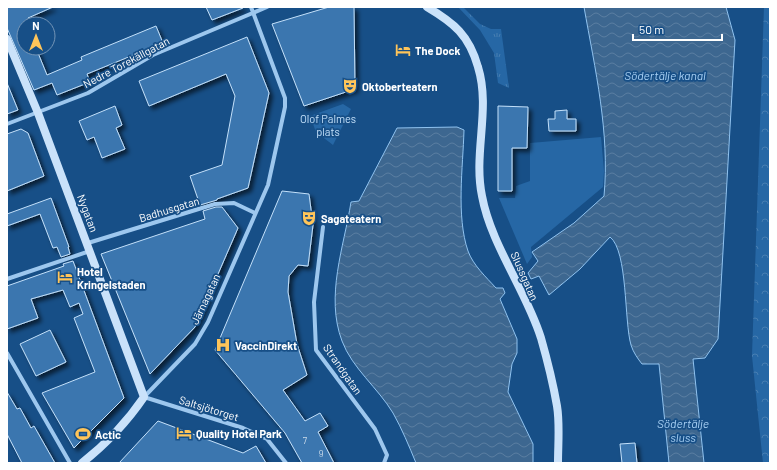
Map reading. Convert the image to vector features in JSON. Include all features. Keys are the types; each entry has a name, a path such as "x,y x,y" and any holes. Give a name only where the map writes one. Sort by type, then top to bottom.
{"street":[{"path":"251,7 253,13"},
{"name":"Nedre Torekällgatan","path":"7,124 88,93 153,55 267,7"},
{"name":"Slussgatan","path":"427,7 445,18 467,38 478,66 484,97 480,169 481,195 488,220 540,338 557,406 558,463"},
{"name":"Järnagatan","path":"82,463 95,453 132,415 144,397 195,344 208,322 265,193 285,107 285,98 253,13"},
{"name":"Nygatan","path":"7,39 38,113 144,397"},
{"name":"Badhusgatan","path":"7,279 89,247 215,204 234,203 255,213"},
{"name":"Strandgatan","path":"323,227 314,302 316,350 375,428 387,455 384,463"},
{"path":"7,352 70,463"},
{"name":"Saltsjötorget","path":"144,397 243,428 267,439 286,463"}],"green space":[{"path":"458,7 463,7 480,24 491,29 501,29 509,88 498,83 494,53 480,30"},
{"path":"764,7 770,7 770,463 763,463 752,356"},
{"name":"Olof Palmes plats","path":"343,104 351,109 333,145 316,132 310,116"},
{"path":"601,137 604,171 603,187 531,247 532,257 527,264 499,198 515,198 516,186 530,181 530,143"}],"water":[{"name":"Södertälje kanal","path":"584,7 726,7 735,40 718,339 705,358 693,359 704,463 669,463 659,364 642,364 632,348 629,334 623,271 616,245 610,237 580,269 549,295 539,276 531,279 528,273 538,261 532,252 574,223 604,196 605,149 603,125 597,77"},
{"path":"457,127 464,130 461,207 464,237 470,256 476,266 496,288 503,288 505,293 500,299 517,339 517,353 512,364 508,392 533,444 533,463 416,463 393,413 346,351 337,324 335,307 336,289 351,202 359,201 397,128"}],"building":[{"path":"7,7 53,7 33,16 16,16 16,49 7,28"},
{"path":"206,7 243,7 243,8 212,20"},
{"path":"329,7 354,7 355,89 304,106 272,24"},
{"path":"156,26 163,43 87,74 90,82 57,95 52,83 34,90 19,56 39,56 47,75 82,60 81,57"},
{"path":"247,37 269,93 248,188 200,205 190,176 222,165 235,96 226,74 149,106 139,81"},
{"path":"7,83 18,110 7,114"},
{"path":"115,106 122,125 116,128 125,149 102,158 94,137 87,140 79,121"},
{"path":"498,106 528,107 527,148 512,148 512,191 498,191"},
{"path":"567,110 567,119 576,119 576,131 549,131 548,119 555,119 555,111"},
{"path":"21,129 28,133 44,176 7,191 7,134"},
{"path":"282,191 309,194 313,225 308,266 298,265 289,276 288,292 297,344 307,375 283,390 305,421 320,413 328,426 318,432 334,463 302,463 285,433 215,350"},
{"path":"51,198 69,247 70,254 61,257 57,247 53,248 40,214 7,226 7,214"},
{"path":"216,207 222,207 238,228 195,327 150,374 101,254 205,219 203,211"},
{"path":"73,261 124,398 74,448 42,393 95,372 74,318 83,314 79,303 70,307 63,290 31,299 38,318 7,329 7,286 64,266 63,264"},
{"path":"50,330 66,362 36,376 20,344"},
{"path":"7,392 17,409 20,408 31,428 34,426 55,463 22,463 7,434"},
{"path":"158,421 243,453 256,446 266,463 119,463"},
{"path":"635,443 637,463 622,463 620,444"}],"place":[{"name":"The Dock","path":"403,50"},
{"name":"Oktoberteatern","path":"350,86"},
{"name":"Sagateatern","path":"309,218"},
{"name":"Hotel Kringelstaden","path":"65,277"},
{"name":"VaccinDirekt","path":"223,345"},
{"name":"Quality Hotel Park","path":"184,433"},
{"name":"Actic","path":"83,434"}],"water label":[{"name":"Södertälje sluss","path":"683,430"}]}
